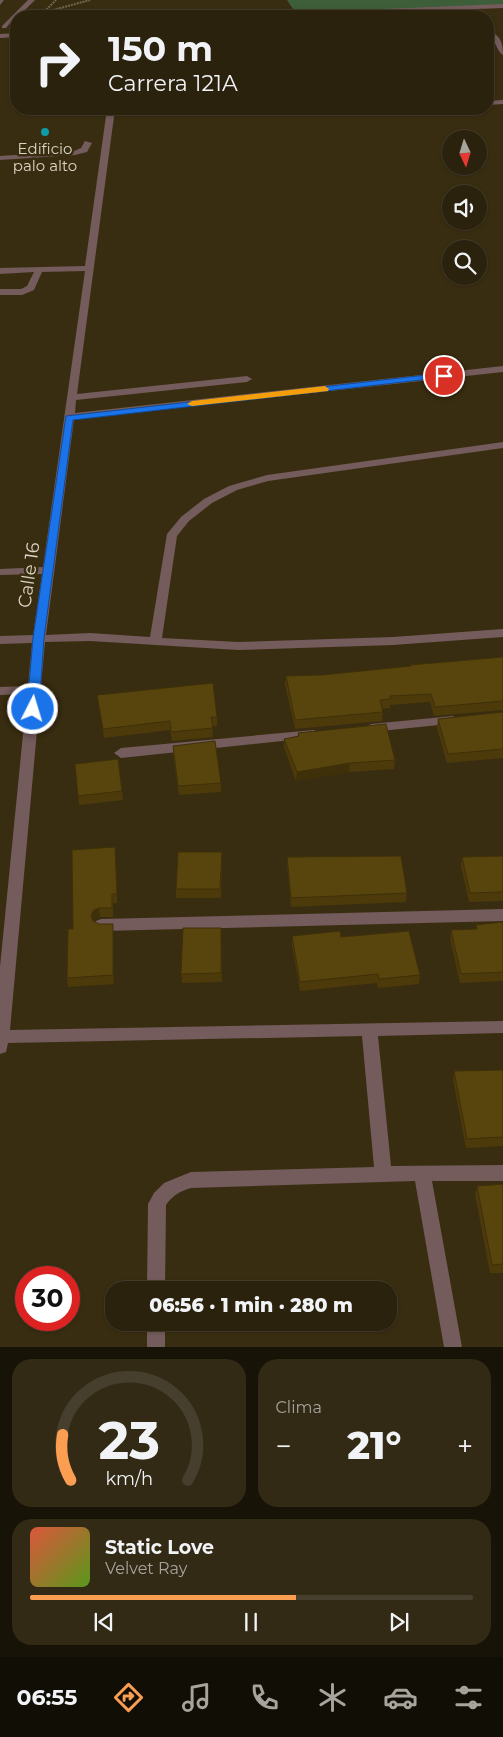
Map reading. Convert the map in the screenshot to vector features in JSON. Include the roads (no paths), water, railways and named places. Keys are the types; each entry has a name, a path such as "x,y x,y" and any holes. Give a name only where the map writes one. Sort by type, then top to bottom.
{"street":[{"path":"21,10 32,0"},
{"path":"482,10 503,8"},
{"path":"443,10 503,8"},
{"path":"494,36 497,38 503,53"},
{"name":"Calle 16","path":"1,1042 39,638 110,115"},
{"path":"0,158 76,153 84,150 88,143"},
{"path":"0,271 90,268"},
{"path":"0,292 22,292 31,288 39,270"},
{"path":"69,418 503,369"},
{"path":"72,398 247,379"},
{"path":"155,642 171,536 184,519 208,501 233,488 267,478 503,445"},
{"path":"0,572 48,570"},
{"path":"0,640 90,637 238,646 393,641 503,633"},
{"path":"0,691 35,690"},
{"path":"356,730 464,719"},
{"path":"121,753 327,733"},
{"path":"101,925 503,916"},
{"path":"1,1042 369,1029 503,1027"},
{"path":"369,1029 383,1174"},
{"path":"422,1172 453,1347"},
{"path":"156,1281 157,1204 163,1193 173,1185 191,1180 422,1172 503,1173"},
{"path":"156,1331 156,1347"}],"place":[{"name":"Edificio palo alto","path":"45,132"}]}
